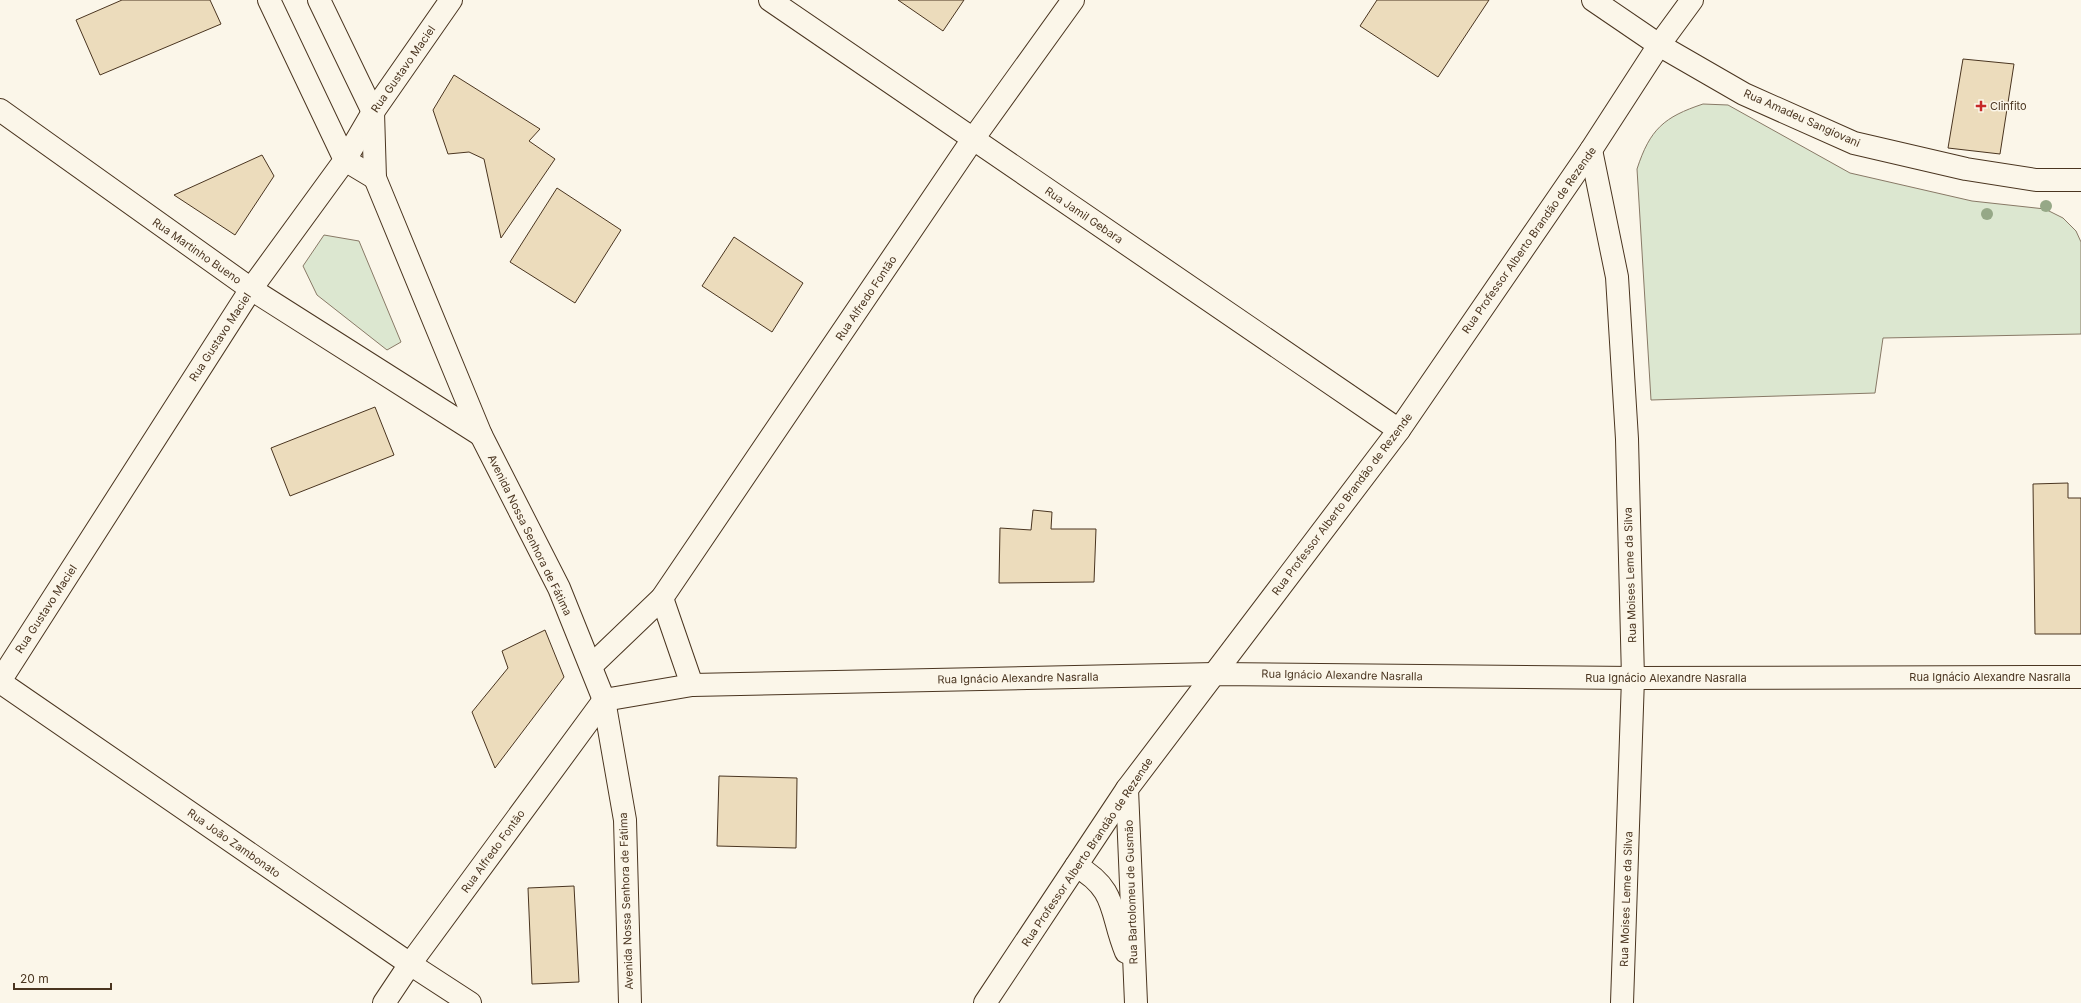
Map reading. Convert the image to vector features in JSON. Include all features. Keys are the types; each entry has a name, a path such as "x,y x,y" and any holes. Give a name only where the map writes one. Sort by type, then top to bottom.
{"street":[{"path":"269,0 345,160 375,178"},
{"name":"Avenida Nossa Senhora de Fátima","path":"319,0 373,112 375,178 481,435 559,588 604,700 625,820 630,1003"},
{"name":"Rua Gustavo Maciel","path":"0,681 251,289 345,160 373,112 451,0"},
{"name":"Rua Jamil Gebara","path":"770,0 1399,430"},
{"name":"Rua Alfredo Fontão","path":"591,666 662,598 974,139 1073,0"},
{"name":"Rua Amadeu Sangiovani","path":"1593,0 1659,45 1744,94 1854,143 1966,169 2036,180 2081,180"},
{"name":"Rua Professor Alberto Brandão de Rezende","path":"985,1003 1127,789 1399,430 1592,150 1659,45 1692,0"},
{"name":"Rua Martinho Bueno","path":"0,110 251,289 481,435"},
{"name":"Rua Moises Leme da Silva","path":"1592,150 1617,277 1627,439 1633,678 1622,1003"},
{"path":"662,598 692,685"},
{"name":"Rua Ignácio Alexandre Nasralla","path":"604,700 692,685 1215,674 1633,678 2081,677"},
{"name":"Rua João Zambonato","path":"0,681 410,964 470,1003"},
{"name":"Rua Alfredo Fontão","path":"384,1003 410,964 604,700"},
{"name":"Rua Bartolomeu de Gusmão","path":"1127,789 1136,1003"},
{"name":"Rua Bartolomeu de Gusmão","path":"1076,866 1092,875 1110,899 1122,943 1135,971"}],"green space":[{"path":"1703,104 1728,105 1850,173 1972,201 2045,209 2063,218 2076,231 2081,242 2081,334 1883,338 1875,393 1651,400 1637,169 1647,144 1660,126 1678,114"},
{"path":"324,235 359,241 401,342 387,350 317,295 303,266"}],"building":[{"path":"122,0 210,0 221,24 100,75 76,20"},
{"path":"898,0 964,0 943,31"},
{"path":"1377,0 1489,0 1438,77 1360,26"},
{"name":"Clinfito","path":"1963,59 2014,64 2000,154 1948,148"},
{"path":"454,75 540,129 529,141 555,159 501,238 484,159 469,152 448,154 433,110"},
{"path":"262,155 274,176 235,235 174,195"},
{"path":"557,188 621,230 575,303 510,262"},
{"path":"734,237 803,283 772,332 702,286"},
{"path":"375,407 394,455 290,496 271,448"},
{"path":"2068,483 2068,498 2081,498 2081,634 2035,634 2033,484"},
{"path":"1033,510 1052,512 1051,529 1096,529 1094,582 999,583 1000,528 1031,530"},
{"path":"545,630 564,677 495,768 472,712 508,668 502,651"},
{"path":"719,776 797,778 796,848 717,846"},
{"path":"574,886 579,982 532,984 528,888"}],"place":[{"name":"Clinfito","path":"1981,106"}]}
